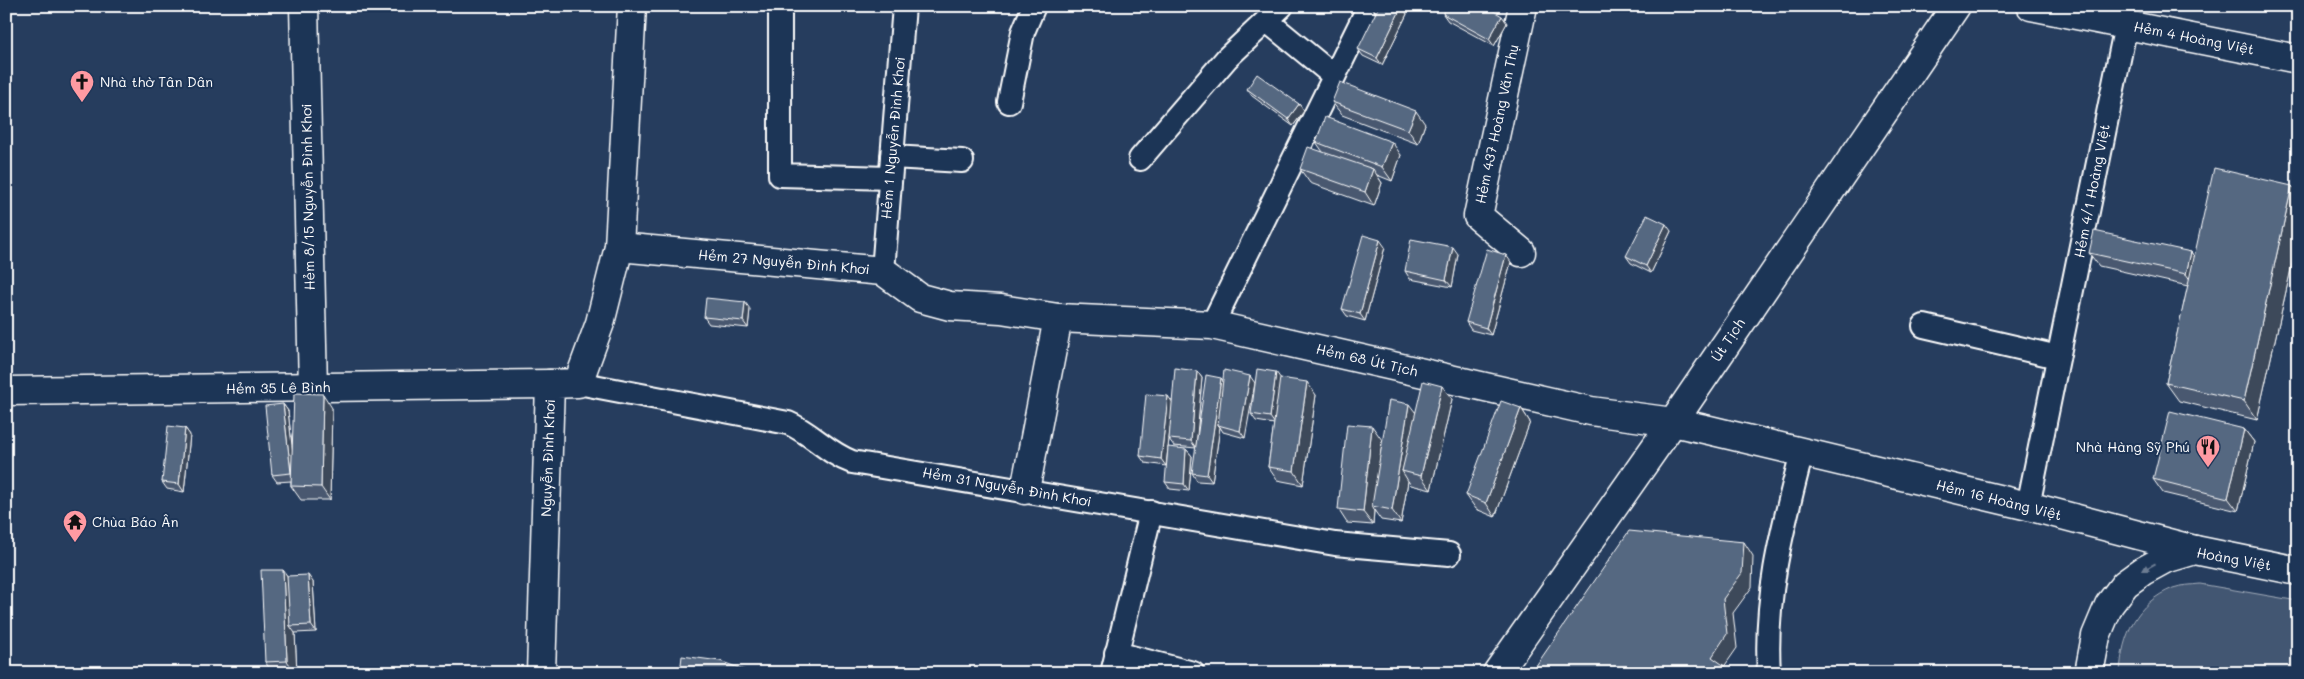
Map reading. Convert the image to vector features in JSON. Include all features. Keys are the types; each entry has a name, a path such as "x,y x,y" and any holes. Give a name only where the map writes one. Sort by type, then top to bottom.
{"street":[{"name":"Hẻm 8/15 Nguyễn Đình Khơi","path":"304,6 312,387"},
{"path":"578,384 600,323 618,246 632,6"},
{"name":"Hẻm 437 Hoàng Văn Thụ","path":"1521,252 1478,216 1523,6"},
{"name":"Út Tịch","path":"1497,673 1673,422 1956,6"},
{"name":"Hẻm 4 Hoàng Việt","path":"2031,6 2298,59"},
{"name":"Hẻm 27 Nguyễn Đình Khơi","path":"618,246 883,271 920,298 950,306 1001,309 1058,318"},
{"path":"1025,490 1058,318"},
{"name":"Hẻm 68 Út Tịch","path":"1058,318 1212,325 1590,411 1673,422"},
{"name":"Hẻm 35 Lê Bình","path":"6,391 550,384"},
{"name":"Nguyễn Đình Khơi","path":"541,673 550,384 578,384"},
{"name":"Hẻm 16 Hoàng Việt","path":"1673,422 2028,506 2195,550"},
{"name":"Hoàng Việt","path":"2089,673 2096,636 2109,605 2125,584 2142,571 2165,559 2195,550 2298,571"}],"lane":[{"path":"780,6 780,175 962,162"},
{"name":"Hẻm 1 Nguyễn Đình Khơi","path":"883,271 904,6"},
{"path":"1009,102 1023,32 1034,6"},
{"path":"1140,159 1227,58 1274,14 1334,76"},
{"path":"1212,325 1364,16"},
{"name":"Hẻm 4/1 Hoàng Việt","path":"2028,506 2126,25"},
{"path":"1924,326 2058,357"},
{"name":"Hẻm 31 Nguyễn Đình Khơi","path":"578,384 788,423 807,431 831,452 852,462 1335,544 1449,554"},
{"path":"1769,673 1768,618 1772,576 1802,452"},
{"path":"1151,512 1114,663 1193,673"}],"shaded area":[{"path":"2200,584 2298,601 2298,673 2120,673 2121,659 2128,633 2140,611 2160,594 2173,588"}],"building":[{"path":"1379,6 1402,6 1377,58 1358,49"},
{"path":"1447,6 1485,6 1502,16 1489,39 1443,14"},
{"path":"1257,74 1299,104 1288,119 1247,89"},
{"path":"1340,82 1416,111 1408,130 1332,102"},
{"path":"1325,117 1392,142 1382,167 1316,142"},
{"path":"1308,147 1373,169 1365,192 1300,169"},
{"path":"2214,168 2292,186 2244,401 2166,383"},
{"path":"1647,215 1666,224 1646,266 1626,256"},
{"path":"2094,231 2191,252 2186,274 2089,253"},
{"path":"1363,235 1380,240 1360,314 1342,309"},
{"path":"1411,239 1453,247 1446,280 1405,271"},
{"path":"1487,249 1506,255 1486,328 1466,322"},
{"path":"706,298 745,302 743,321 704,317"},
{"path":"1175,368 1197,371 1191,441 1169,439"},
{"path":"1257,369 1276,372 1270,417 1251,414"},
{"path":"1224,370 1250,376 1240,431 1218,425"},
{"path":"1206,375 1221,378 1207,475 1192,473"},
{"path":"1280,378 1307,382 1294,471 1268,467"},
{"path":"1423,381 1442,386 1421,476 1402,471"},
{"path":"294,393 323,394 321,487 291,486"},
{"path":"1146,394 1168,396 1161,459 1140,456"},
{"path":"1389,400 1409,404 1392,510 1372,506"},
{"path":"1501,401 1521,408 1486,503 1466,495"},
{"path":"283,404 291,473 272,475 265,406"},
{"name":"Nhà Hàng Sỹ Phú","path":"2170,411 2244,429 2228,498 2153,479"},
{"path":"1347,424 1372,426 1363,512 1338,509"},
{"path":"168,426 185,428 179,484 162,482"},
{"path":"1168,447 1186,449 1184,484 1165,482"},
{"path":"1629,531 1744,542 1742,573 1723,599 1727,634 1712,657 1729,669 1726,673 1531,673"},
{"path":"261,570 283,570 287,661 265,662"},
{"path":"308,575 311,625 290,626 287,576"},
{"path":"682,656 720,661 752,673 680,673"}],"place":[{"name":"Nhà thờ Tân Dân","path":"82,103"},
{"name":"Nhà Hàng Sỹ Phú","path":"2208,468"},
{"name":"Chùa Báo Ân","path":"75,543"}]}
